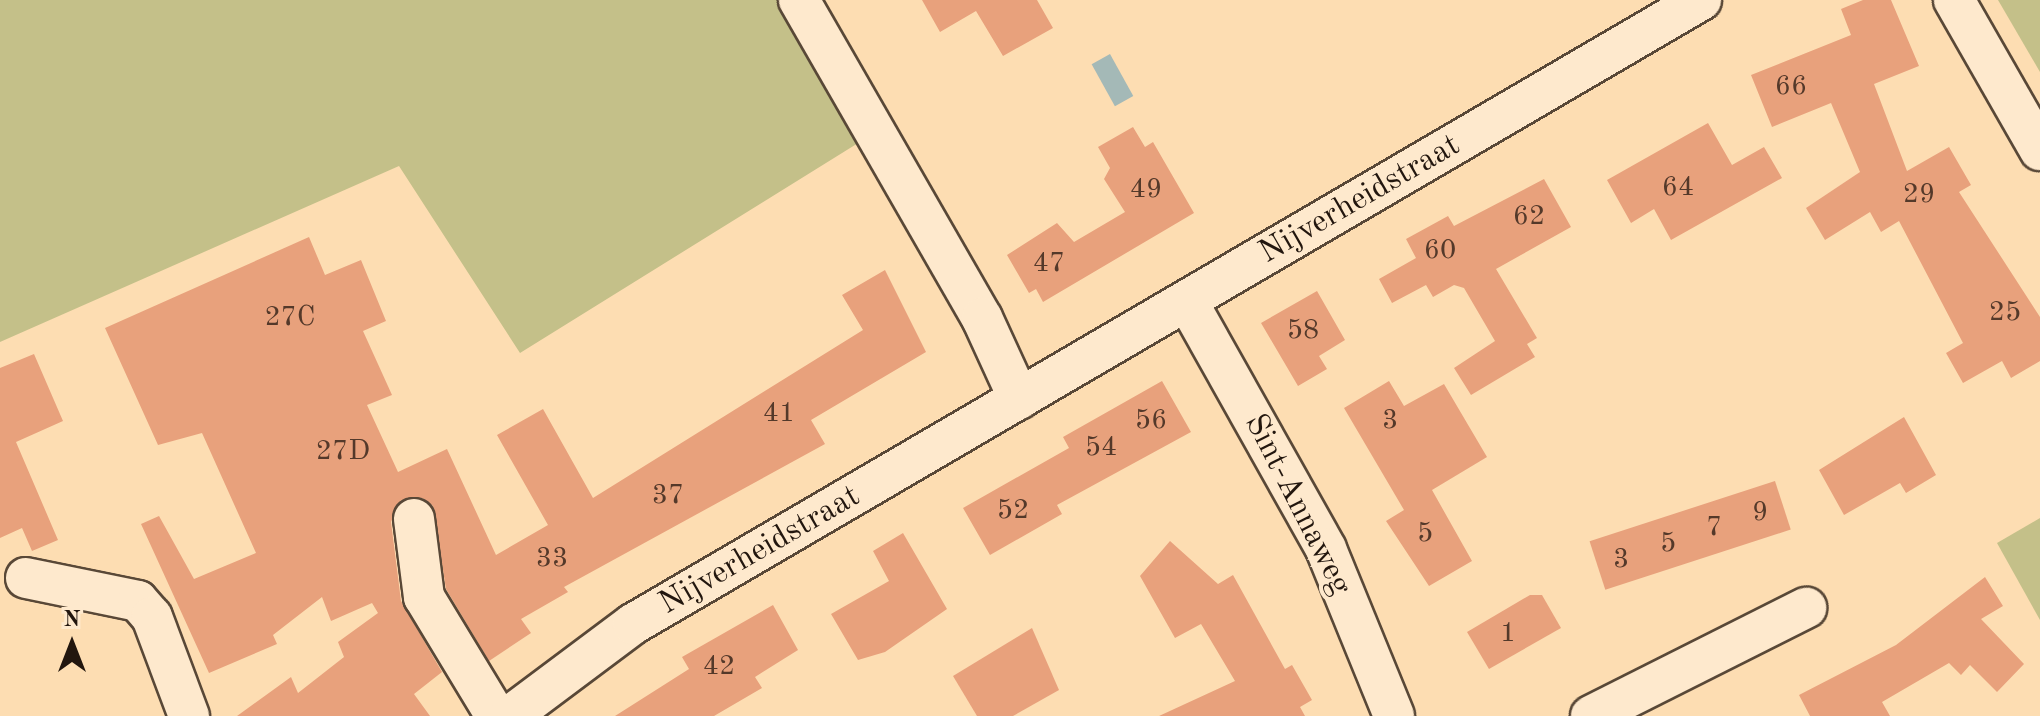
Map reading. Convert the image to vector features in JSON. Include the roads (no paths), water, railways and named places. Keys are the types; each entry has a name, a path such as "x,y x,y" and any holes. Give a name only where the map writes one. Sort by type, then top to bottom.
{"street":[{"path":"799,0 982,318 1019,399"},
{"name":"Nijverheidstraat","path":"510,716 633,624 1701,0"},
{"path":"1954,0 2040,150"},
{"name":"Sint-Annaweg","path":"1187,301 1326,549 1394,716"},
{"path":"414,519 424,597 496,716"},
{"path":"26,578 138,601 152,617 189,716"},
{"path":"1591,716 1806,608"}]}
